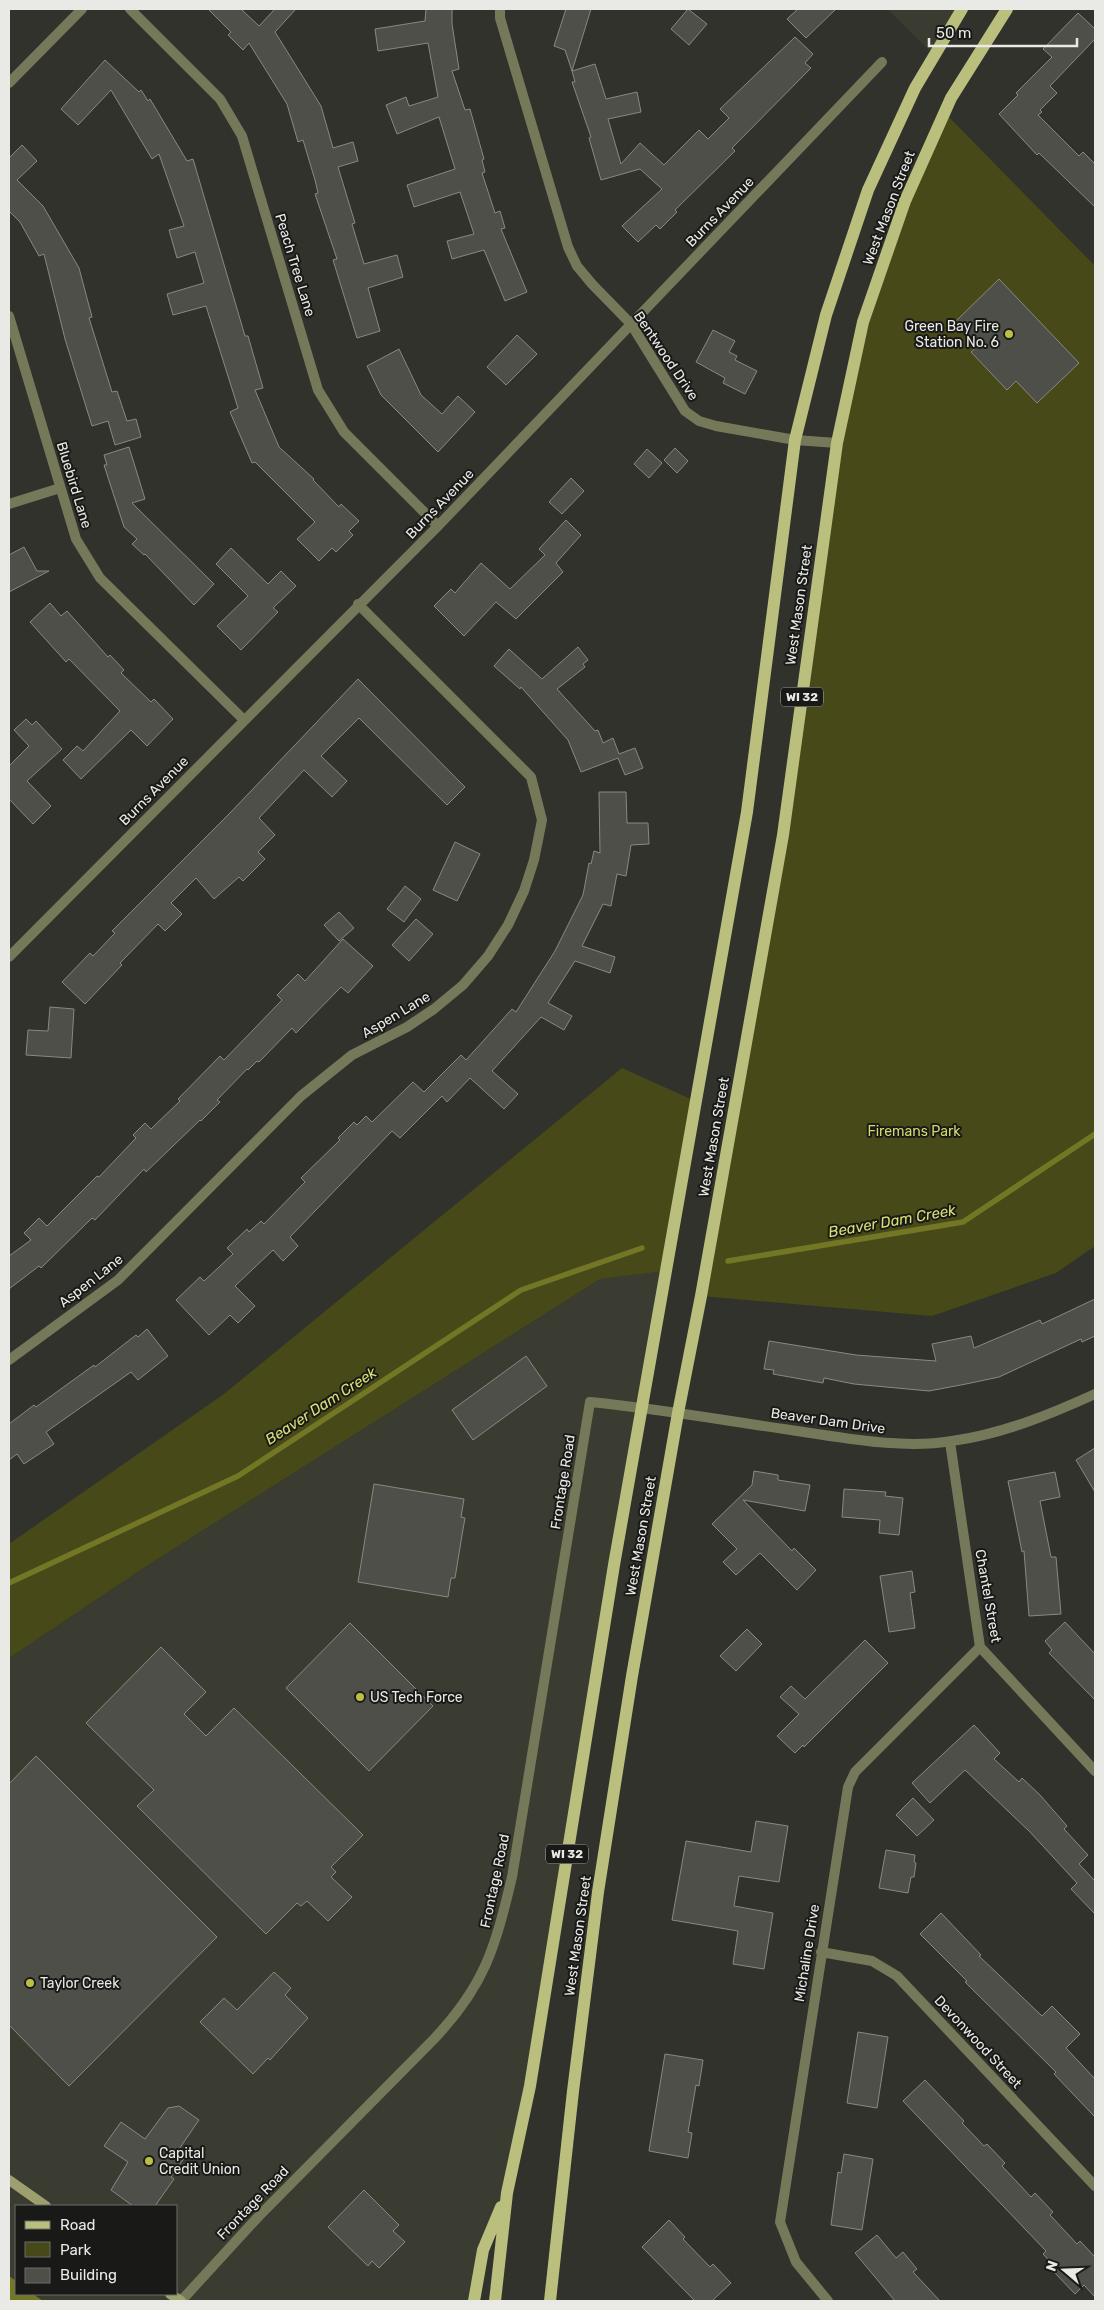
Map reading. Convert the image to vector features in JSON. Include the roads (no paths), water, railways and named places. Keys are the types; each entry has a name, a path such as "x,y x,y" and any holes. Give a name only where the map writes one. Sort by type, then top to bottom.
{"main road":[{"name":"West Mason Street","path":"496,2301 507,2193 530,2086 612,1575 747,812 795,440 826,315 868,190 915,88 962,9"},
{"name":"West Mason Street","path":"550,2301 572,2100 598,1892 632,1676 678,1413 701,1296 783,835 837,443 863,322 905,201 951,98 1007,9"},
{"path":"474,2301 483,2250 507,2193"}],"street":[{"path":"9,83 82,9"},
{"name":"Peach Tree Lane","path":"130,9 220,99 242,136 318,390 344,432 438,526"},
{"name":"Bentwood Drive","path":"500,9 500,18 568,246 577,266 631,324 685,410 692,416 716,426 795,440 837,443"},
{"name":"Burns Avenue","path":"9,957 358,604 438,526 882,62"},
{"name":"Bluebird Lane","path":"9,316 76,539 100,578 244,720"},
{"path":"9,504 60,488"},
{"name":"Aspen Lane","path":"9,1360 118,1280 301,1096 352,1056 407,1027 434,1009 463,985 488,956 508,925 524,891 534,860 542,820 531,777 358,604"},
{"name":"Beaver Dam Drive","path":"642,1407 880,1443 950,1442 999,1432 1095,1394"},
{"name":"Frontage Road","path":"181,2301 258,2217 458,2014 483,1973 496,1940 512,1877 590,1402 642,1407"},
{"name":"Chantel Street","path":"950,1442 980,1647 1095,1771"},
{"name":"Michaline Drive","path":"828,2301 796,2262 780,2222 848,1787 856,1772 980,1647"},
{"name":"Devonwood Street","path":"821,1952 872,1961 897,1976 1095,2186"},
{"path":"9,2180 45,2205"}],"waterway":[{"name":"Beaver Dam Creek","path":"728,1261 963,1222 1095,1134"},
{"name":"Beaver Dam Creek","path":"9,1583 238,1476 521,1290 642,1248"}],"place":[{"name":"Green Bay Fire Station No. 6","path":"1009,334"},
{"name":"US Tech Force","path":"360,1697"},
{"name":"Taylor Creek","path":"30,1983"},
{"name":"Capital Credit Union","path":"149,2161"}],"park label":[{"name":"Firemans Park","path":"914,1131"}]}
